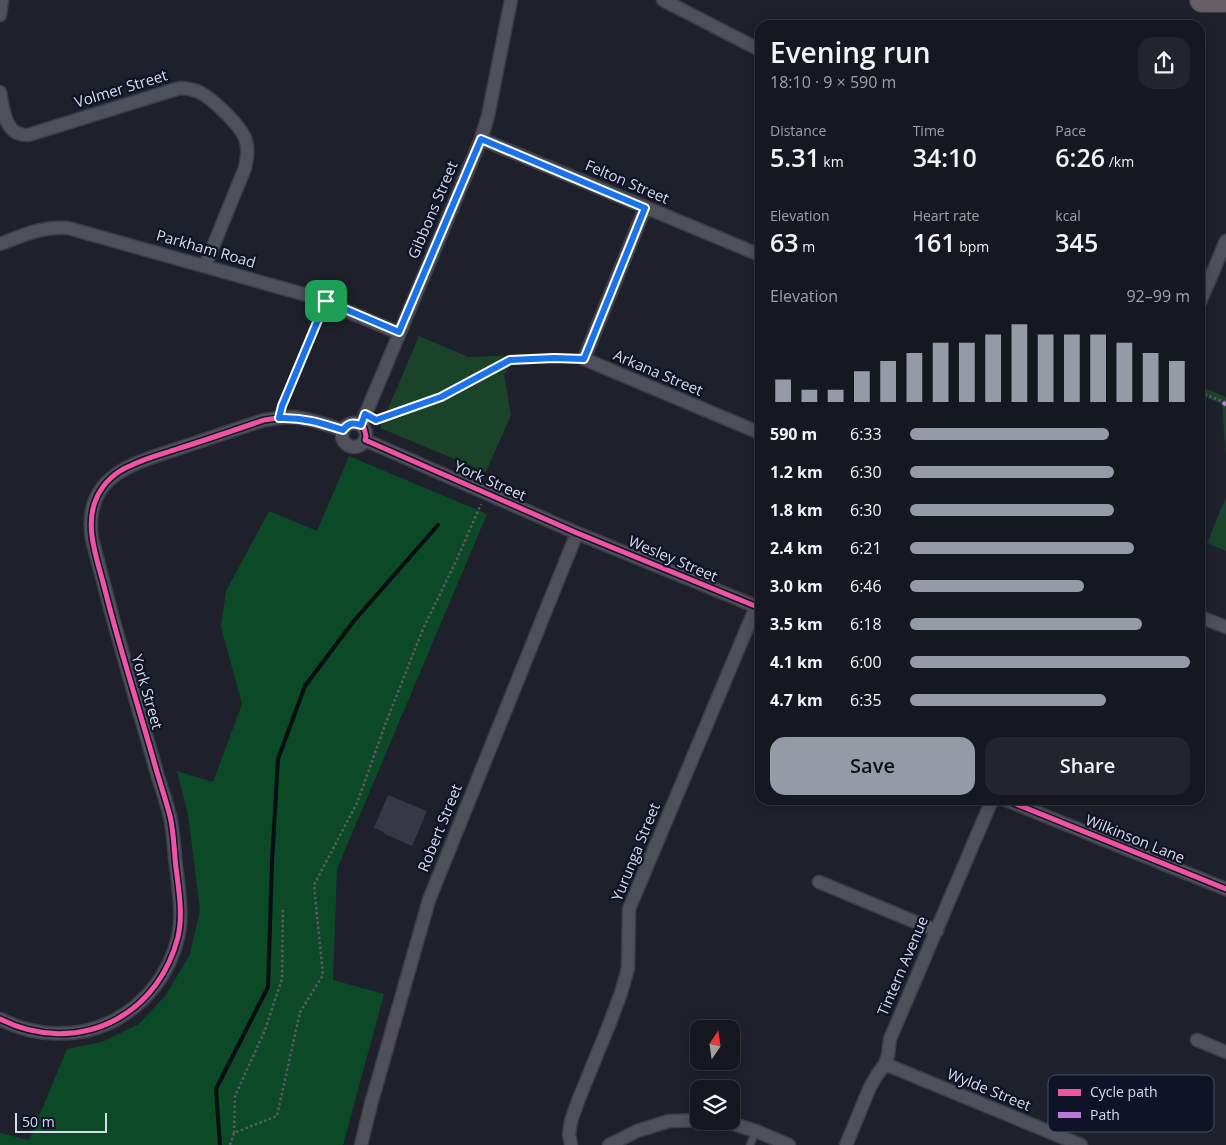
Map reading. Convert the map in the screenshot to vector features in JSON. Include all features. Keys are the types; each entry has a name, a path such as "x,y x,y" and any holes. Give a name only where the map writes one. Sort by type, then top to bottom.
{"highway":[{"path":"1202,0 1224,0"}],"street":[{"path":"0,15 2,0"},
{"name":"Gibbons Street","path":"363,420 481,139 488,116 511,0"},
{"path":"663,0 755,47"},
{"name":"Volmer Street","path":"0,92 9,126 20,134 28,135 180,88 188,88 206,96 241,131 247,148 247,158 204,266"},
{"name":"Felton Street","path":"481,139 645,208 755,249"},
{"path":"584,359 645,208"},
{"name":"Parkham Road","path":"0,244 37,230 68,228 326,301 399,332"},
{"path":"1205,290 1226,241"},
{"name":"Arkana Street","path":"584,359 755,431"},
{"name":"York Street","path":"0,1019 28,1030 46,1033 83,1032 101,1027 132,1010 156,986 165,971 178,937 180,900 170,818 110,611 92,539 91,518 97,497 103,486 111,478 132,465 255,423 294,417 343,430"},
{"path":"363,420 366,432 365,440 360,446 349,446 342,437 343,430 346,426 363,420"},
{"name":"York Street","path":"365,440 577,532"},
{"name":"Wesley Street","path":"577,532 755,607"},
{"name":"Robert Street","path":"361,1145 429,900 577,532"},
{"name":"Yurunga Street","path":"571,1145 571,1121 621,993 628,968 630,909 755,615"},
{"path":"1205,619 1226,627"},
{"name":"Tintern Avenue","path":"846,1145 870,1087 876,1075 885,1064 890,1039 990,805"},
{"name":"Wilkinson Lane","path":"1018,805 1226,889"},
{"path":"819,882 937,930"},
{"path":"1197,1040 1226,1052"},
{"name":"Wylde Street","path":"885,1064 1048,1131"},
{"path":"609,1145 637,1131 669,1121 690,1120"},
{"path":"740,1126 790,1145"},
{"name":"Wylde Street","path":"1050,1132 1081,1145"}],"lane":[{"path":"279,418 282,406 326,301"},
{"path":"750,1145 756,1131"}],"path":[{"path":"363,420 376,420 441,397 510,360 584,359"},
{"path":"1205,394 1223,402"},
{"path":"234,1133 277,1116 300,1012 323,975 314,884 357,802 423,629 457,559 486,492"},
{"path":"230,1145 234,1133 235,1096 265,1030 282,979 283,907"}],"green space":[{"path":"419,336 468,357 562,353 562,361 514,361 504,374 511,415 486,472 380,428"},
{"path":"1205,388 1226,397 1226,458 1222,404 1205,397"},
{"path":"349,456 487,514 337,869 333,980 384,994 343,1145 0,1145 0,1133 29,1140 67,1049 102,1042 139,1024 166,995 190,954 200,910 188,814 177,771 213,782 242,704 221,627 226,591 269,511 317,531"},
{"path":"1226,497 1226,551 1207,543"}],"building":[{"path":"388,795 427,811 412,846 374,828"}],"waterway":[{"path":"220,1145 216,1089 268,987 278,759 305,686 353,622 438,525"}],"marked path":[{"path":"1223,402 1226,405"}],"cycle path":[{"path":"0,1019 29,1030 44,1033 74,1033 103,1026 128,1012 148,995 163,974 178,937 180,903 170,816 116,632 93,544 91,520 97,497 103,487 126,467 264,420 292,417 318,422 343,430 350,424 356,424 364,428 365,440 577,533 755,606"},
{"path":"1018,805 1226,889"}],"route":[{"path":"481,139 645,208 584,359 510,360 441,397 376,420 365,414 361,425 357,423 349,424 343,430 294,417 279,418 282,406 326,301 399,332 481,139"}]}
